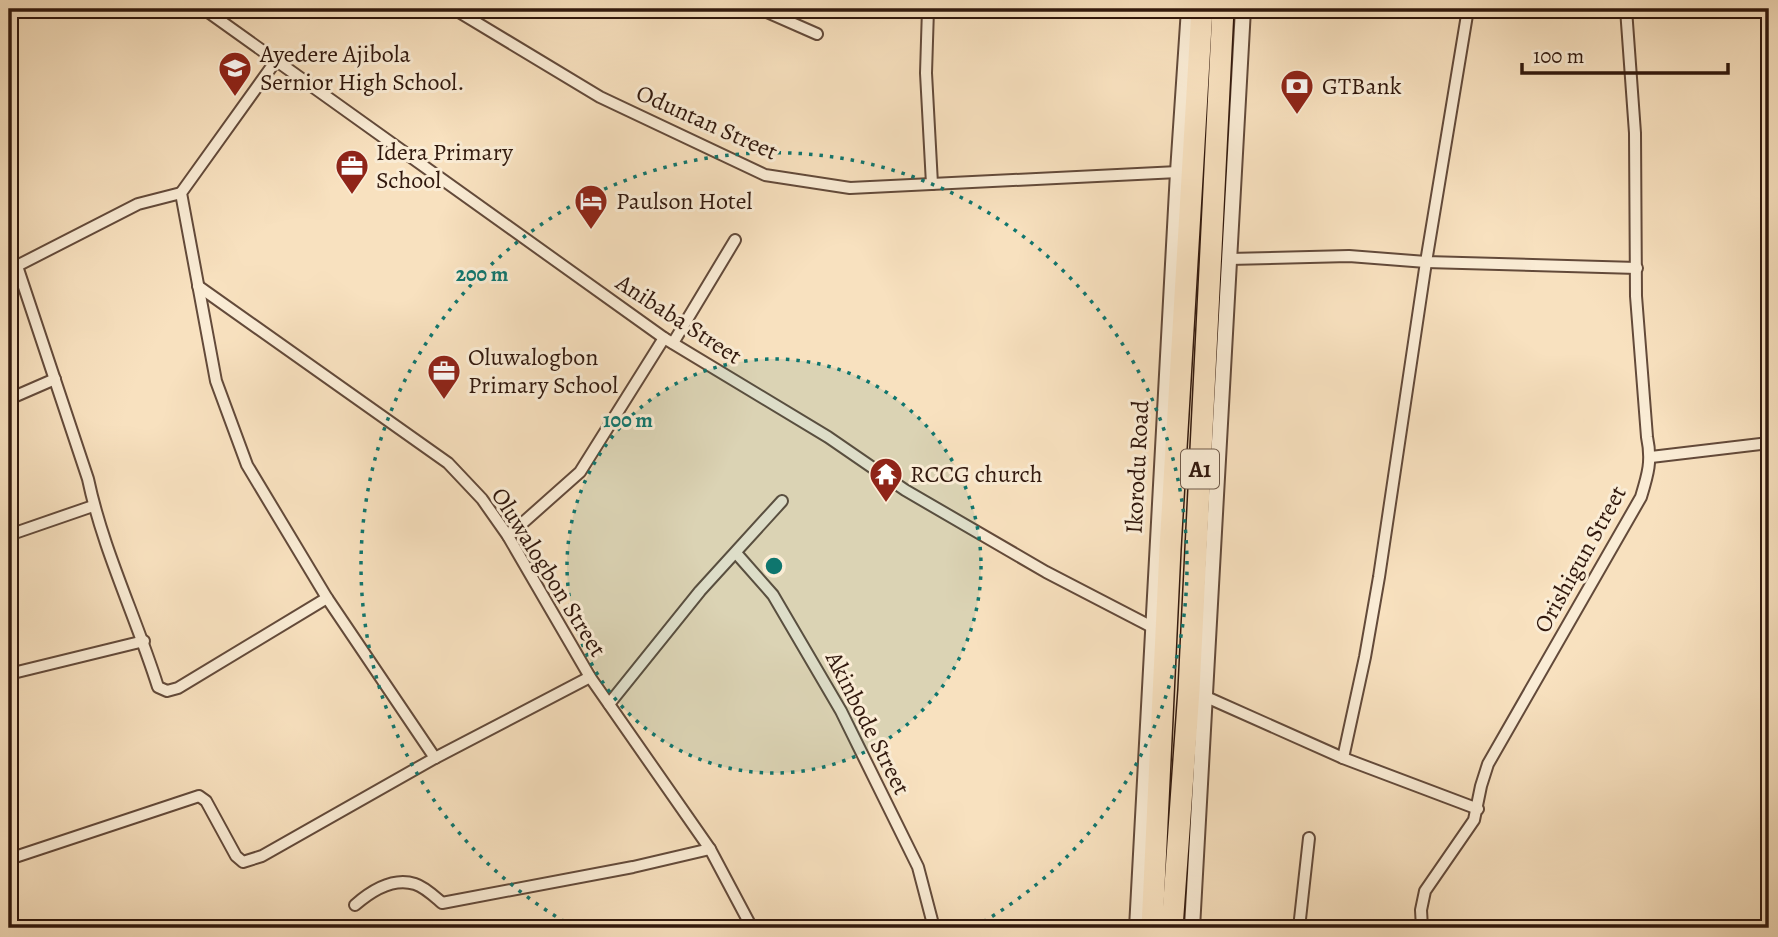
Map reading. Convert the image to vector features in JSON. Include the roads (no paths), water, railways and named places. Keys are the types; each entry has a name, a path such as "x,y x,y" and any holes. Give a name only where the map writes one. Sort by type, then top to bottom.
{"highway":[{"name":"A1","path":"1172,928 1189,690 1223,9"},
{"name":"Ikorodu Road","path":"1152,928 1186,154 1195,16"}],"street":[{"name":"Anibaba Street","path":"204,9 668,341 828,437 905,490 1046,572 1154,628"},
{"name":"Oduntan Street","path":"454,9 600,97 765,175 850,188 1178,172"},
{"path":"760,9 817,34"},
{"path":"928,9 926,73 932,184"},
{"path":"1192,928 1243,9"},
{"path":"1343,758 1379,577 1426,261 1468,9"},
{"name":"Orishigun Street","path":"1422,928 1421,910 1425,891 1474,820 1488,764 1641,497 1651,457 1639,343 1635,133 1626,9"},
{"path":"13,268 138,204 181,193 275,62"},
{"name":"Ikorodu Road","path":"1137,928 1178,172 1186,154"},
{"path":"181,193 216,381 247,465 327,598 435,758"},
{"path":"508,536 580,472 735,240"},
{"path":"1229,259 1349,256 1637,268"},
{"path":"9,257 54,379 88,479 93,506 144,641 158,687 167,691 178,688 327,598"},
{"name":"Oluwalogbon Street","path":"198,286 448,463 482,499 508,536 590,677 710,849 752,928"},
{"path":"9,399 54,379"},
{"path":"1651,457 1769,443"},
{"path":"609,704 700,591 782,501"},
{"path":"9,535 93,506"},
{"name":"Akinbode Street","path":"736,553 772,595 841,711 918,867 934,928"},
{"path":"9,674 144,641"},
{"path":"9,859 199,796 206,802 236,856 243,862 262,856 435,758 590,677"},
{"path":"1204,696 1343,758 1478,809"},
{"path":"1299,928 1308,838"},
{"path":"355,905 371,891 397,882 417,884 442,903 633,867 710,849"}],"place":[{"name":"Ayedere Ajibola Sernior High School.","path":"235,98"},
{"name":"GTBank","path":"1297,116"},
{"name":"Idera Primary School","path":"352,196"},
{"name":"Paulson Hotel","path":"591,231"},
{"name":"Oluwalogbon Primary School","path":"444,401"},
{"name":"RCCG church","path":"886,504"}]}
